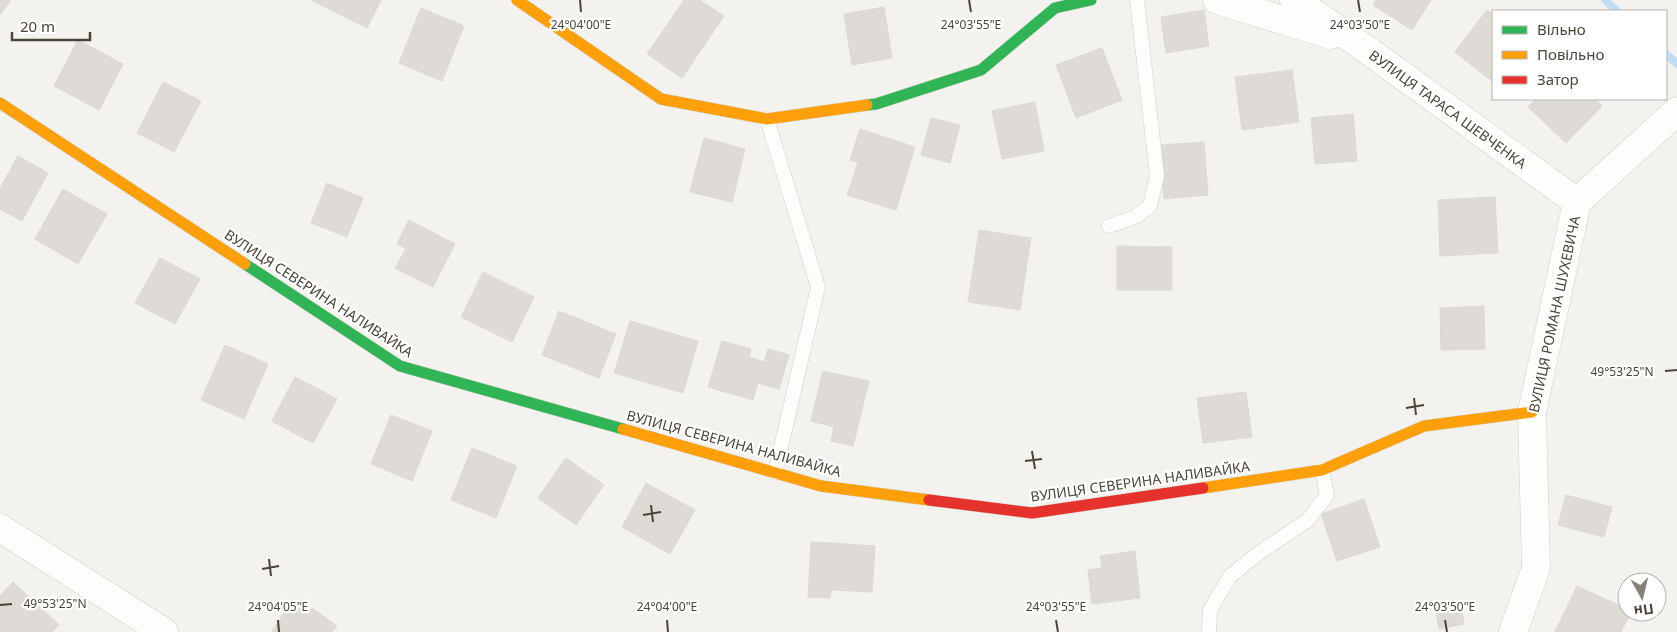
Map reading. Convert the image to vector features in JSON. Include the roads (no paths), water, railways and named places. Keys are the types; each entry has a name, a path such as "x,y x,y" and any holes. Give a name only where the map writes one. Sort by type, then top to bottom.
{"street":[{"path":"517,0 661,99 767,119 876,104 980,70 1054,8 1091,0"},
{"path":"1217,0 1359,44"},
{"name":"ВУЛИЦЯ ТАРАСА ШЕВЧЕНКА","path":"1294,0 1359,44 1577,202"},
{"name":"ВУЛИЦЯ СЕВЕРИНА НАЛИВАЙКА","path":"0,102 400,366 821,486 1032,513 1322,470 1424,426 1532,412"},
{"path":"1577,202 1674,119"},
{"name":"ВУЛИЦЯ РОМАНА ШУХЕВИЧА","path":"1513,632 1536,568 1532,412 1577,202"},
{"path":"0,528 164,632"}],"lane":[{"path":"1110,226 1135,217 1150,206 1157,176 1137,0"},
{"path":"767,119 818,287 776,472"},
{"path":"1209,632 1210,610 1230,576 1259,553 1308,520 1327,495 1322,470"}],"waterway":[{"path":"1605,0 1616,10"},
{"path":"1667,55 1677,64"}]}
